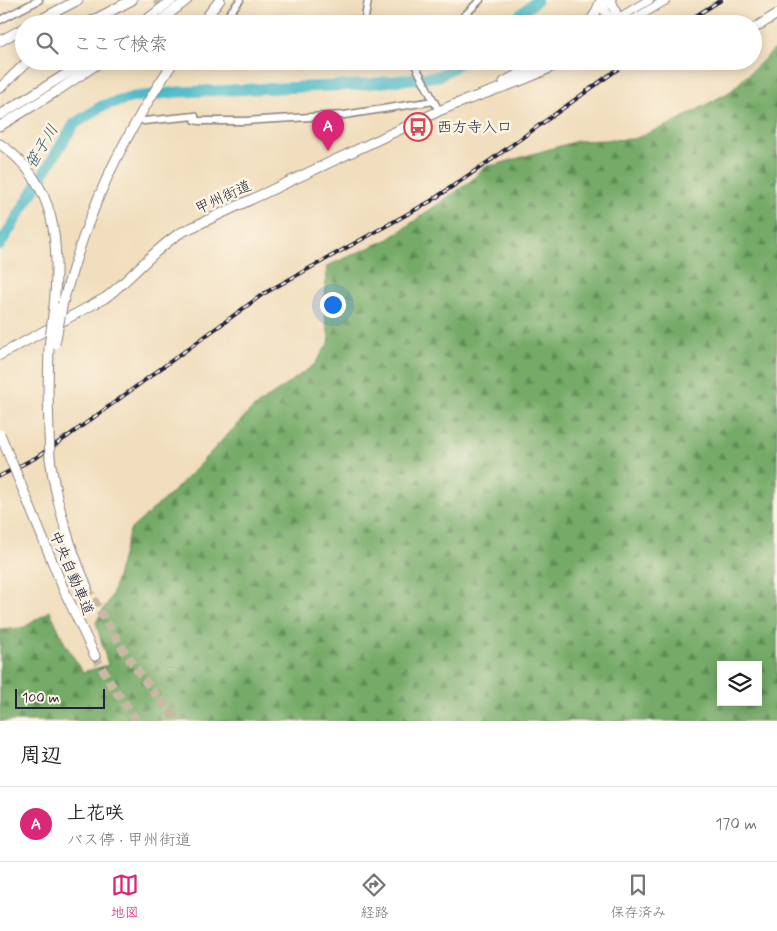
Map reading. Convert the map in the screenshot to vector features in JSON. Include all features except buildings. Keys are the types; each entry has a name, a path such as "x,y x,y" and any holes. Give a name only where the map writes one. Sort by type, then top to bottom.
{"highway":[{"path":"49,15 78,0"},
{"path":"95,15 119,0"},
{"path":"103,15 132,0"},
{"path":"153,15 172,0"},
{"path":"168,15 187,0"},
{"path":"208,15 220,0"},
{"path":"601,0 607,15"},
{"path":"594,15 601,0"},
{"path":"611,0 614,15"},
{"path":"762,23 777,14"},
{"path":"0,41 15,33"},
{"path":"0,88 19,70"},
{"path":"0,115 78,70"},
{"path":"0,126 80,70"},
{"path":"52,346 63,302 92,212 128,136 168,70"},
{"name":"甲州街道","path":"477,96 525,70"},
{"name":"甲州街道","path":"0,356 101,301 120,287 159,248 180,233 439,111 529,78 545,70"},
{"path":"0,144 14,155 34,177 52,217 57,252 52,346"},
{"name":"中央自動車道","path":"52,346 48,415 50,458 57,498 66,532 87,587"},
{"path":"0,434 16,475"},
{"path":"0,442 16,475"},
{"name":"中央自動車道","path":"16,475 63,588 94,656"}],"main road":[{"path":"626,15 649,0"},
{"path":"641,15 666,0"}],"street":[{"path":"0,20 40,0"},
{"path":"228,15 240,0"},
{"path":"366,15 368,0"},
{"path":"465,15 480,0"},
{"path":"418,70 439,111"},
{"path":"144,121 195,116 196,120 199,121 245,121 344,115 434,101"}],"green space":[{"path":"777,47 777,721 0,721 0,630 23,628 50,611 65,644 83,672 108,665 96,622 112,595 130,530 177,488 252,409 314,365 330,341 324,312 327,266 389,239 472,180 486,166 577,141 634,139 673,123 731,91 753,70 762,70 762,61"}],"waterway":[{"name":"笹子川","path":"520,15 537,0"},
{"name":"笹子川","path":"0,245 74,124 102,106 134,97 178,92 357,85 439,76 449,70"}],"tunnel":[{"path":"155,0 173,15"},
{"path":"87,587 128,657 178,721"},
{"path":"95,656 111,684 137,721"}],"railway":[{"path":"697,15 721,0"},
{"path":"0,476 37,457 71,434 263,294 431,201 616,70"}],"place":[{"name":"西方寺入口","path":"418,127"},
{"name":"上花咲","path":"328,151"}]}
